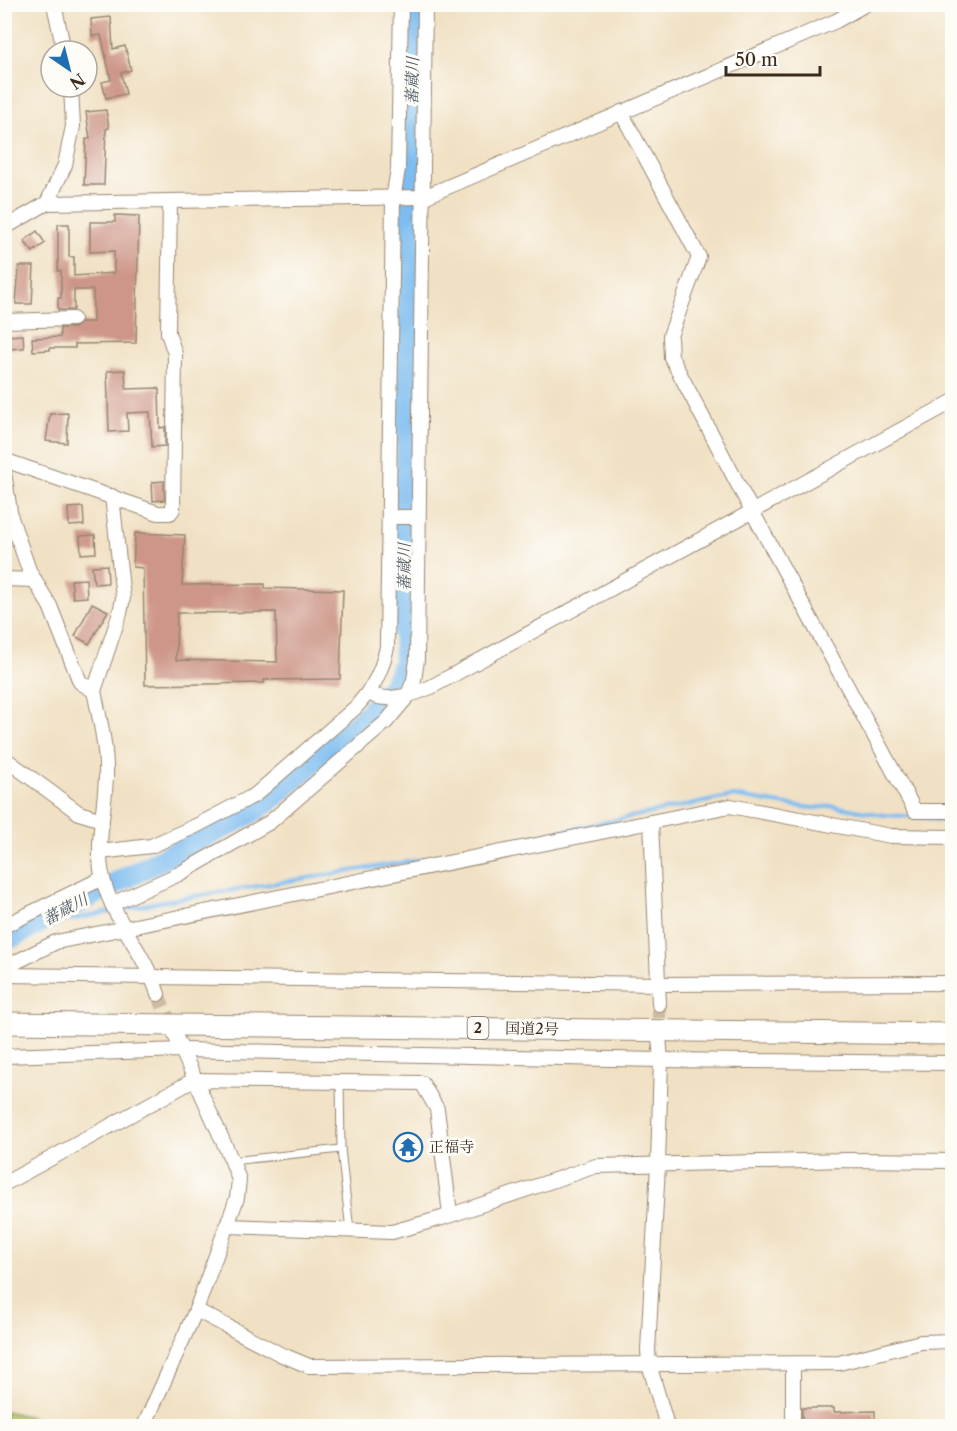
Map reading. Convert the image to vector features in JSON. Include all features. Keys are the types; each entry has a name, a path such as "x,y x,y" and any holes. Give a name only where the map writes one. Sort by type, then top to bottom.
{"highway":[{"name":"国道2号","path":"4,1023 952,1034"}],"street":[{"path":"54,4 61,39"},
{"path":"100,852 151,846 196,826 255,795 371,695 382,671 387,647 391,517 395,198 398,169 401,4"},
{"path":"112,905 179,874 270,822 386,722 406,697 414,680 417,660 425,4"},
{"path":"4,228 47,203 423,197 836,21 866,4"},
{"path":"47,203 65,165 73,126 72,99"},
{"path":"621,112 699,257 670,336 671,357 915,811 952,811"},
{"path":"4,460 158,513 170,513 173,509 175,354 168,333 170,202"},
{"path":"4,321 73,318"},
{"path":"371,695 406,697 431,687 753,513 952,402"},
{"path":"4,472 12,518 30,573 50,606 80,682 94,691"},
{"path":"112,496 122,605 94,691 105,754 106,777 100,852 104,880 112,905 152,977 158,994"},
{"path":"391,517 417,517"},
{"path":"4,579 35,580"},
{"path":"4,758 79,813 102,820"},
{"path":"4,968 56,942 729,806 891,836 952,837"},
{"path":"651,822 660,984 659,1004"},
{"path":"4,926 104,880"},
{"path":"4,975 660,984 952,983"},
{"path":"144,1426 196,1310 237,1198 239,1180 175,1035"},
{"path":"659,1037 661,1060 658,1165 648,1350 649,1364 668,1426"},
{"path":"4,1056 182,1050 661,1060 952,1063"},
{"path":"4,1184 194,1080 422,1083 436,1109 450,1214"},
{"path":"226,1226 392,1232 596,1166 847,1160 952,1161"},
{"path":"196,1310 280,1354 309,1366 839,1363 921,1342 952,1341"},
{"path":"793,1364 793,1426"}],"lane":[{"path":"340,1081 341,1149 350,1231"},
{"path":"232,1161 341,1149"}],"green space":[{"path":"5,1411 67,1426 5,1426"}],"building":[{"path":"111,17 113,49 125,46 131,70 121,73 126,94 106,98 102,82 111,80 101,35 92,36 91,19"},
{"path":"106,110 109,128 106,129 104,185 84,185 86,139 90,139 86,112"},
{"path":"115,215 139,216 136,343 75,344 75,348 33,351 32,338 60,337 60,328 74,328 81,322 93,322 93,290 74,290 74,310 58,310 58,298 61,298 61,271 58,271 58,224 69,224 69,257 74,257 74,276 114,273 114,251 90,252 90,222 115,222"},
{"path":"37,231 45,243 33,252 24,241"},
{"path":"19,266 34,266 32,304 16,304"},
{"path":"23,335 24,348 7,349 6,336"},
{"path":"125,370 126,389 159,388 160,428 165,427 165,446 152,447 150,412 127,413 128,431 109,432 107,371"},
{"path":"68,413 67,443 46,441 50,414"},
{"path":"164,481 164,500 153,501 152,482"},
{"path":"83,507 84,525 69,526 68,508"},
{"path":"135,533 185,535 182,585 265,584 265,588 343,590 340,679 145,685 143,568 133,567","holes":["276,612 277,662 176,660 177,613"]},
{"path":"95,535 96,553 81,554 80,536"},
{"path":"107,565 108,583 94,584 92,566"},
{"path":"86,579 87,597 73,598 71,580"},
{"path":"92,603 108,611 89,644 75,636"},
{"path":"802,1408 834,1408 834,1412 875,1411 875,1426 802,1426"}],"waterway":[{"name":"蕃蔵川","path":"4,941 249,814 269,801 369,713 394,684 405,662 403,573 407,465 413,4"},
{"path":"30,928 165,901 425,859 733,796 787,805 814,808 833,806 884,815 922,817 952,822"}],"tunnel":[{"path":"158,994 173,1030"},
{"path":"659,1004 659,1037"}],"place":[{"name":"正福寺","path":"408,1147"}]}
